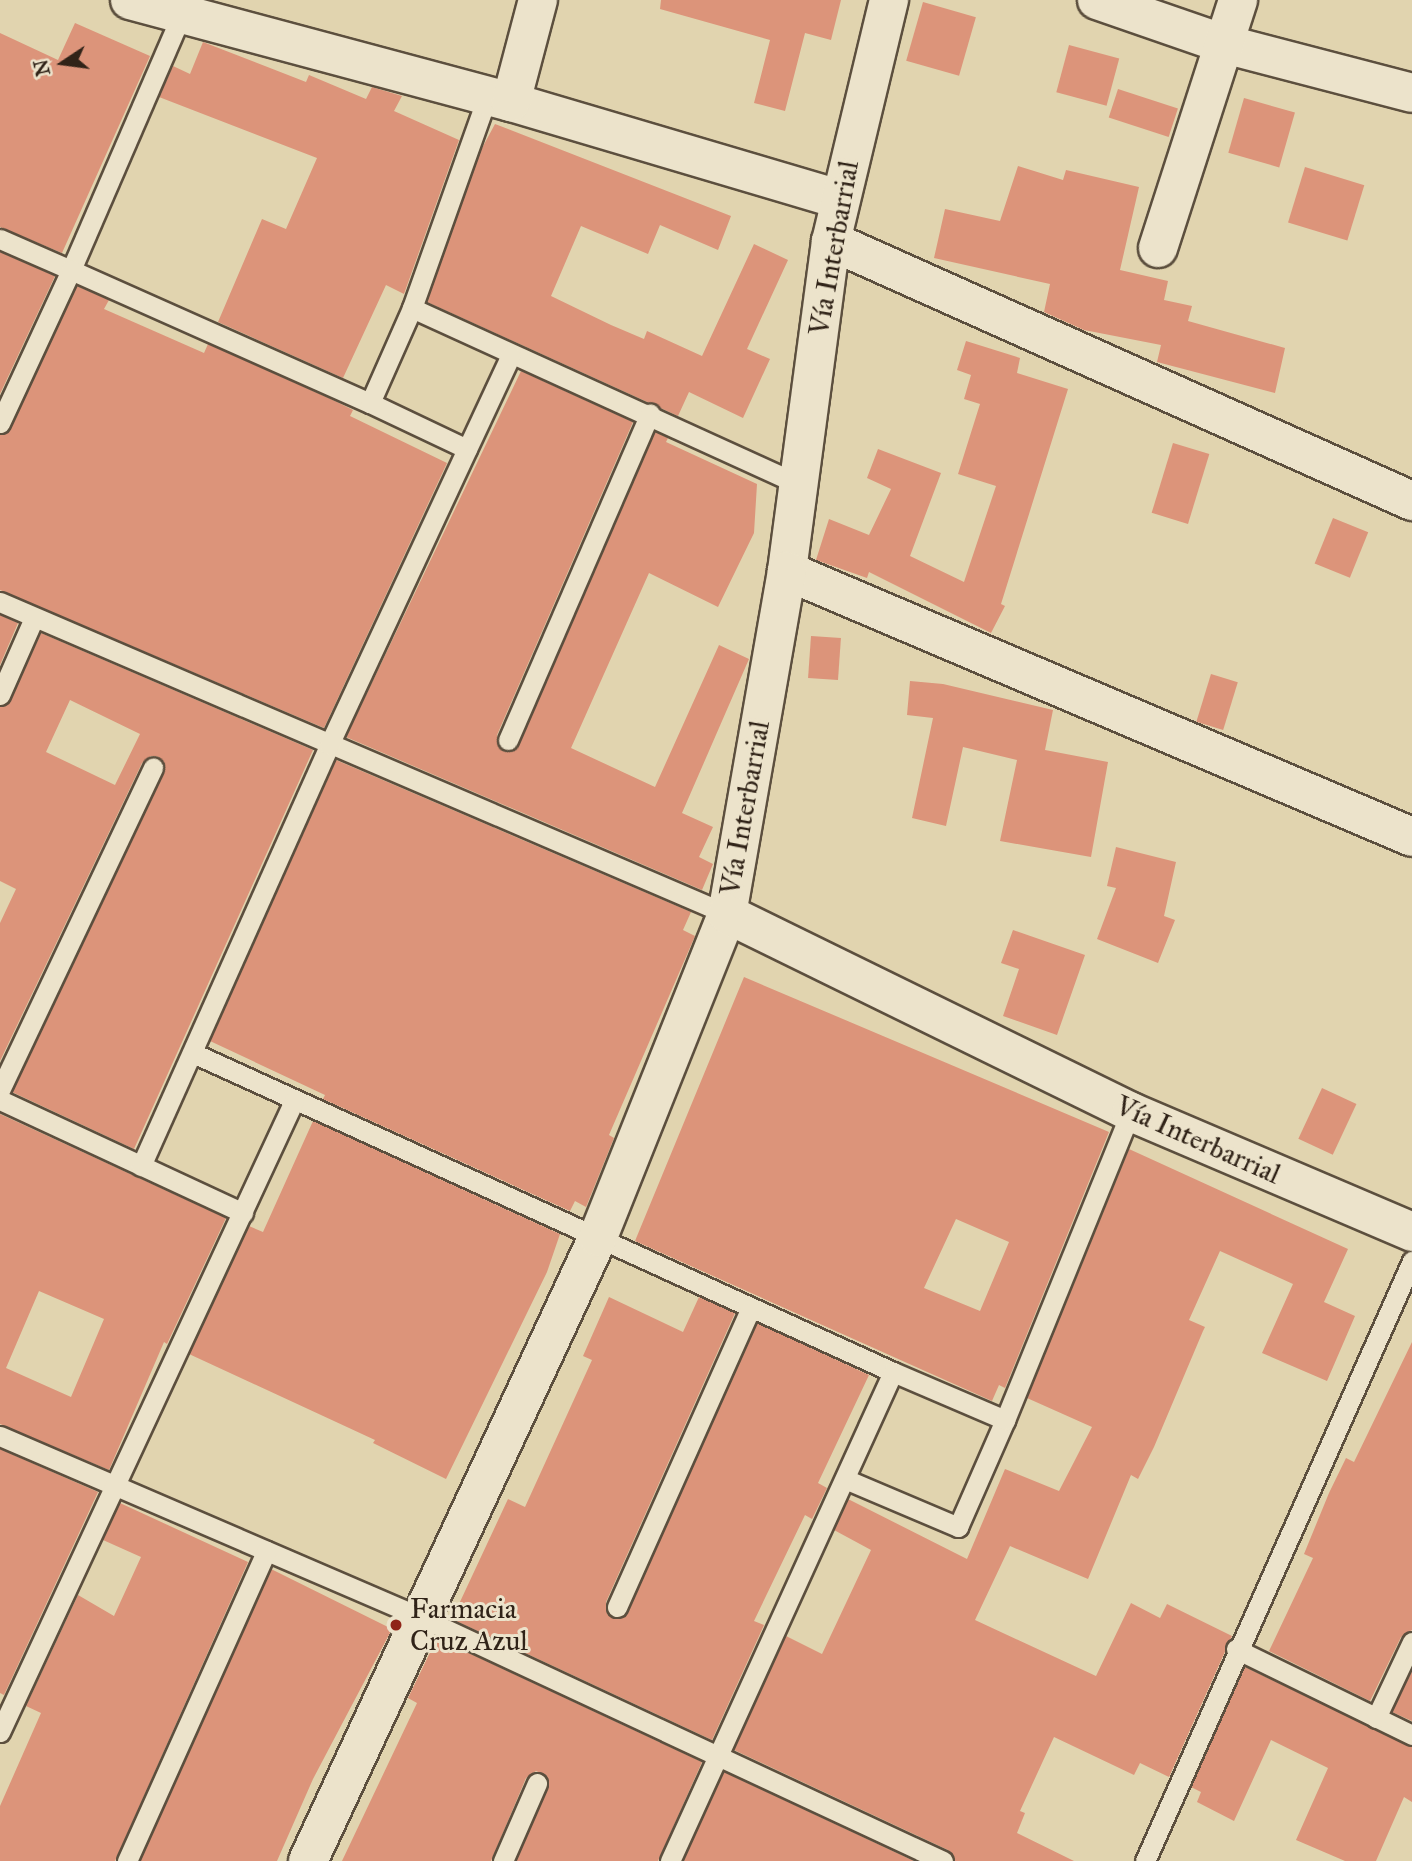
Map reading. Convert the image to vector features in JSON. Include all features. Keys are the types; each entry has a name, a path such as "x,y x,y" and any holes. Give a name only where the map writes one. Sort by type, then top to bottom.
{"street":[{"path":"130,0 184,7 839,199"},
{"path":"499,99 538,0"},
{"name":"Vía Interbarrial","path":"888,0 831,241 787,571 727,914 1131,1112 1412,1232"},
{"path":"1097,0 1224,44 1412,93"},
{"path":"1158,248 1238,0"},
{"path":"831,241 1412,501"},
{"path":"787,571 1412,837"},
{"path":"308,1861 598,1237 727,914"}],"lane":[{"path":"0,423 71,270 184,7"},
{"path":"370,403 499,99"},
{"path":"0,239 370,403 467,449"},
{"path":"412,308 511,355 650,414 798,484"},
{"path":"141,1166 329,745 511,355"},
{"path":"508,740 650,414"},
{"path":"0,602 727,914"},
{"path":"0,695 34,618"},
{"path":"0,1090 153,768"},
{"path":"193,1053 750,1309 1005,1420"},
{"path":"0,1100 243,1213"},
{"path":"0,1732 118,1487 294,1101"},
{"path":"845,1479 958,1527 1005,1420 1131,1112"},
{"path":"1144,1861 1236,1649 1412,1261"},
{"path":"617,1607 750,1309"},
{"path":"670,1861 893,1372"},
{"path":"0,1436 420,1617 943,1861"},
{"path":"127,1861 266,1551"},
{"path":"1376,1718 1412,1642"},
{"path":"1236,1649 1412,1735"},
{"path":"503,1861 537,1783"}],"building":[{"path":"661,0 841,0 831,40 805,33 785,111 754,103 770,40 660,9"},
{"path":"923,2 976,17 959,76 906,61"},
{"path":"75,23 150,56 62,253 0,227 0,33 58,60"},
{"path":"203,42 306,82 309,75 366,99 372,87 402,96 394,111 459,140 404,294 386,285 343,378 218,322 262,219 286,229 317,158 159,97 173,66 190,74"},
{"path":"1069,45 1119,58 1107,106 1056,92"},
{"path":"1118,89 1178,108 1169,137 1109,118"},
{"path":"1244,98 1295,113 1279,167 1228,153"},
{"path":"495,124 731,216 718,250 660,225 648,254 581,226 551,296 611,325 644,339 647,331 702,356 754,244 788,260 747,349 770,359 743,418 689,392 678,416 427,302 481,150"},
{"path":"1018,166 1063,180 1066,170 1139,187 1120,270 1168,281 1164,300 1192,306 1188,321 1285,348 1275,393 1157,362 1161,345 1084,330 1044,312 1050,284 934,258 945,209 1000,221"},
{"path":"1305,167 1364,185 1347,241 1288,222"},
{"path":"0,252 55,276 0,394"},
{"path":"77,286 109,300 104,309 204,353 208,344 333,400 353,410 350,416 447,463 324,728 0,590 0,435 11,428"},
{"path":"966,341 1020,358 1017,373 1068,389 1001,604 1005,606 991,633 869,572 867,578 816,560 829,519 869,535 891,489 867,478 878,449 941,473 910,556 964,582 996,486 958,474 980,404 964,399 971,375 957,370"},
{"path":"521,371 633,422 497,735 503,751 510,752 519,745 655,432 668,438 666,442 757,484 754,533 718,607 649,573 571,748 655,787 719,645 749,659 682,813 713,827 699,857 713,864 702,890 346,737"},
{"path":"1173,443 1209,454 1188,524 1152,513"},
{"path":"1333,518 1368,532 1350,578 1315,563"},
{"path":"0,615 18,623 0,665"},
{"path":"41,633 313,750 134,1149 12,1092 164,773 159,757 151,756 142,763 0,1061 0,923 16,889 0,881 0,707 11,700","holes":["70,700 140,734 115,785 46,752"]},
{"path":"811,636 841,638 838,680 808,678"},
{"path":"1211,674 1238,682 1223,730 1196,722"},
{"path":"910,681 943,684 1053,710 1045,750 1108,762 1091,857 1000,841 1017,760 963,747 946,826 912,818 933,718 907,715"},
{"path":"336,760 691,912 683,930 695,936 609,1135 614,1138 586,1207 575,1201 570,1211 323,1099 325,1095 210,1041"},
{"path":"1116,847 1176,862 1164,916 1175,920 1158,963 1097,939 1116,888 1107,886"},
{"path":"1013,930 1085,955 1057,1035 1003,1016 1019,969 1001,963"},
{"path":"744,977 1109,1132 1005,1388 999,1385 992,1401 635,1241","holes":["956,1219 1009,1242 980,1311 924,1288"]},
{"path":"1322,1088 1356,1104 1333,1155 1298,1139"},
{"path":"0,1114 226,1218 167,1344 164,1342 109,1470 0,1424","holes":["39,1291 104,1319 71,1397 6,1368"]},
{"path":"313,1121 560,1234 547,1272 446,1479 373,1443 375,1440 189,1354 249,1226 263,1232"},
{"path":"1129,1149 1348,1249 1324,1302 1355,1316 1327,1381 1262,1353 1293,1284 1220,1251 1189,1320 1205,1327 1138,1479 1131,1475 1088,1579 1010,1546 975,1620 1096,1676 1131,1603 1160,1618 1167,1604 1232,1636 1169,1777 1140,1763 1134,1775 1054,1737 1020,1811 1025,1813 1017,1833 1074,1861 955,1861 948,1850 734,1750 786,1636 822,1654 871,1550 834,1530 848,1499 967,1559 1005,1469 1059,1491 1092,1427 1027,1398"},
{"path":"609,1297 683,1332 699,1297 735,1313 606,1602 607,1614 613,1618 628,1612 757,1323 869,1375 818,1483 827,1488 812,1519 805,1515 754,1621 764,1625 712,1740 452,1619 508,1499 525,1507 592,1360 583,1356"},
{"path":"1412,1342 1412,1630 1401,1637 1370,1701 1269,1651 1313,1558 1304,1554 1329,1493 1346,1458 1354,1462"},
{"path":"0,1449 98,1492 4,1695 0,1693"},
{"path":"120,1503 248,1562 115,1861 0,1861 0,1806 41,1713 26,1706 78,1595 114,1616 141,1557 103,1540"},
{"path":"271,1569 392,1629 313,1779 277,1861 140,1861"},
{"path":"437,1638 702,1762 658,1861 516,1861 548,1787 547,1776 536,1771 526,1778 491,1861 342,1861 417,1703 408,1698"},
{"path":"1245,1667 1412,1747 1412,1802 1404,1797 1376,1861 1345,1861 1296,1840 1328,1768 1271,1740 1234,1821 1197,1802 1201,1792 1191,1787"},
{"path":"1412,1671 1412,1721 1392,1712"},
{"path":"724,1772 914,1861 683,1861"}],"place":[{"name":"Farmacia Cruz Azul","path":"396,1625"}]}
